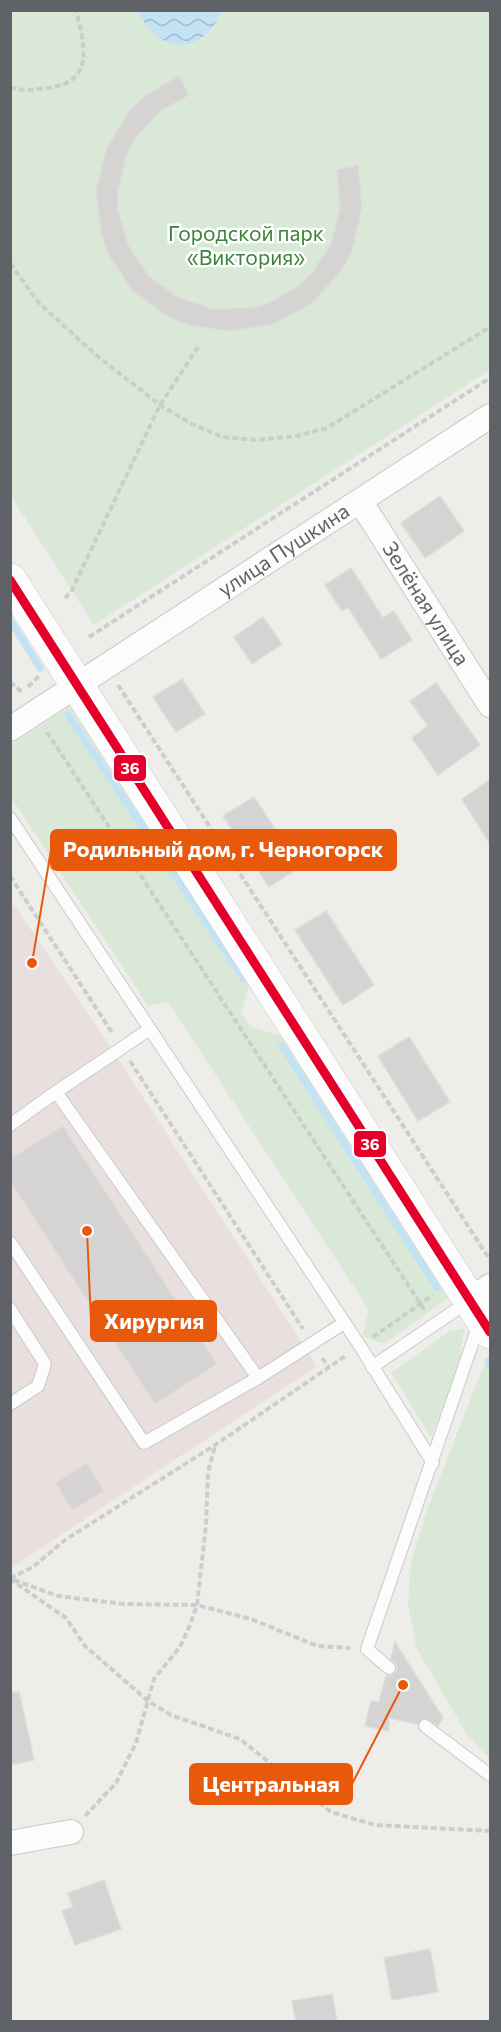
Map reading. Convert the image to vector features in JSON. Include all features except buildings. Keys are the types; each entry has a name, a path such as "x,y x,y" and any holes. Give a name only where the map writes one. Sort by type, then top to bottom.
{"main road":[{"path":"10,580 483,1309"}],"street":[{"name":"улица Пушкина","path":"10,729 490,416"},
{"name":"Зелёная улица","path":"360,501 490,705"},
{"path":"10,1844 71,1832"}],"lane":[{"path":"10,818 360,1346 433,1463"},
{"path":"10,1125 150,1029"},
{"path":"56,1092 258,1378"},
{"path":"10,1242 144,1443 258,1378 344,1323"},
{"path":"10,1309 45,1364 38,1386 10,1404"},
{"path":"372,1367 434,1325 483,1309"},
{"path":"389,1668 367,1649 433,1463 483,1309"},
{"path":"425,1726 490,1775"}],"path":[{"path":"10,87 16,90 34,89 62,86 74,81 81,69 83,54 76,10"},
{"path":"10,263 38,302 96,355 160,405 192,424 222,437 256,440 296,436 327,428 490,327"},
{"path":"65,598 72,592 160,405 198,346"},
{"path":"89,637 490,378"},
{"path":"10,682 22,692 44,671"},
{"path":"118,685 490,1258"},
{"path":"45,729 434,1325"},
{"path":"10,876 329,1367"},
{"path":"10,1579 33,1567 65,1540 215,1445 420,1304"},
{"path":"71,1832 116,1783 136,1743 154,1679 180,1647 197,1605 206,1525 208,1472 215,1445"},
{"path":"10,1579 58,1596 124,1604 197,1605 251,1619 317,1646 367,1649"},
{"path":"10,1579 66,1618 85,1646 148,1701 171,1715 240,1739 331,1812 375,1825 490,1830"}],"shaded area":[{"path":"10,899 98,1028 317,1366 11,1568"}],"green space":[{"name":"Городской парк «Виктория»","path":"11,11 490,11 490,370 94,625 11,496"},
{"path":"70,706 250,982 241,1013 251,1027 282,1036 448,1298 384,1344 362,1336 369,1310 168,1002 148,1006 11,797 10,746"},
{"path":"464,1329 459,1365 431,1437 391,1373 450,1331"},
{"path":"487,1357 490,1362 490,1759 466,1733 416,1647 408,1603 411,1562 428,1508"}],"water":[{"path":"137,11 222,11 203,37 192,43 180,45 157,36"}],"waterway":[{"path":"10,620 40,668"},
{"path":"68,715 243,978"},
{"path":"282,1046 437,1288"},
{"path":"488,1361 490,1365"}],"transit line":[{"name":"36","path":"10,580 490,1332"}],"place":[{"name":"Родильный дом, г. Черногорск","path":"32,963"},
{"name":"Хирургия","path":"87,1231"},
{"name":"Центральная","path":"403,1685"}]}
